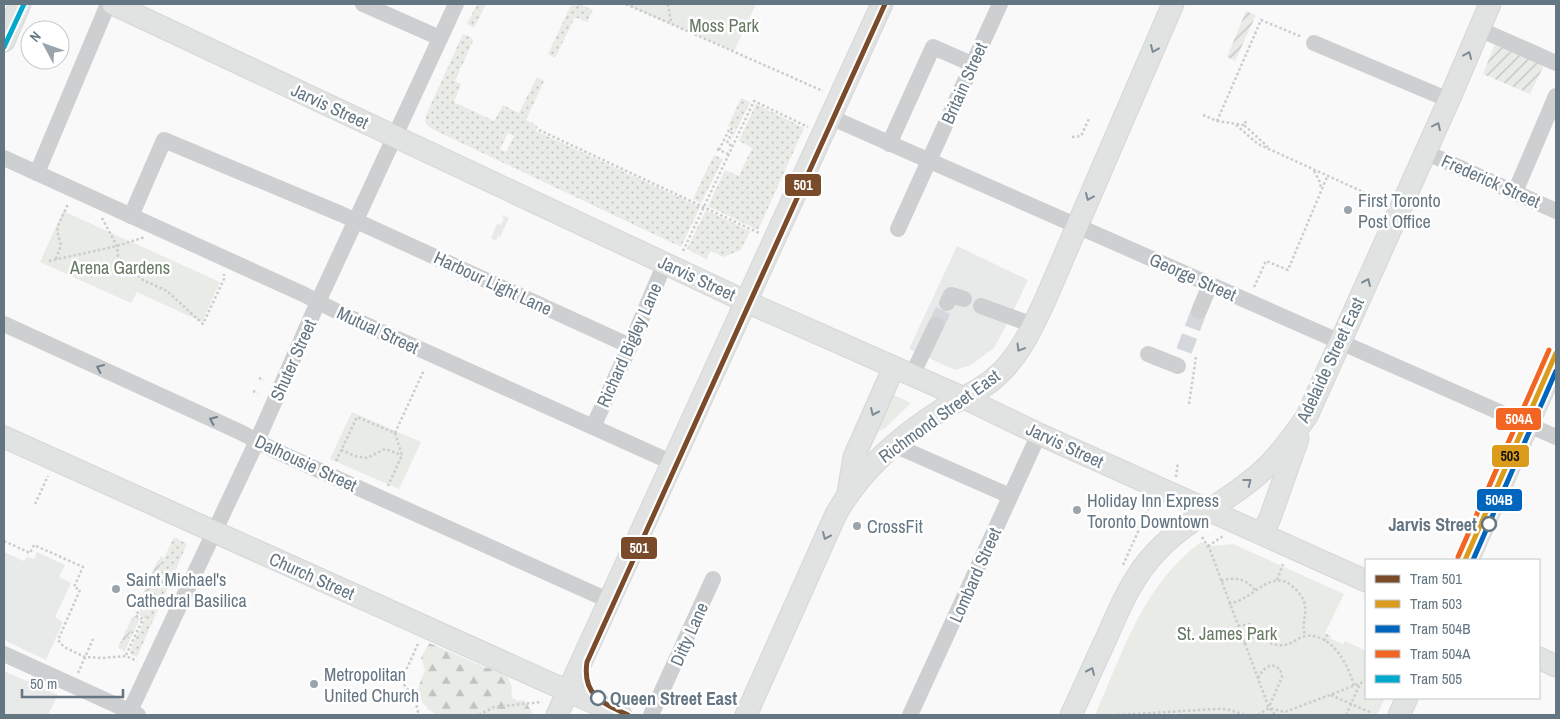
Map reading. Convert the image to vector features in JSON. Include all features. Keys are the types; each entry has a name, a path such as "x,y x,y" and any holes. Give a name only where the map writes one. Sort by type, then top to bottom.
{"main road":[{"path":"4,41 20,4"},
{"name":"Jarvis Street","path":"113,4 746,302 964,398 1039,434 1365,581"},
{"path":"550,709 568,692 882,4"},
{"name":"Richmond Street East","path":"746,715 836,514 848,492 874,463 894,445 929,419 997,376 1014,357 1033,325 1173,4"},
{"name":"Adelaide Street East","path":"1071,715 1124,597 1144,567 1172,536 1262,472 1307,416 1490,4"},
{"path":"1468,559 1556,361"},
{"path":"848,492 854,457 903,371"},
{"path":"1262,534 1270,518 1307,416"},
{"name":"Church Street","path":"4,437 621,715"},
{"path":"1540,658 1556,666"},
{"path":"1399,715 1407,699"}],"street":[{"path":"37,173 108,4"},
{"path":"363,4 440,38"},
{"name":"Shuter Street","path":"132,714 318,302 456,4"},
{"name":"Britain Street","path":"898,229 1000,4"},
{"path":"1479,29 1556,63"},
{"path":"1314,43 1449,100"},
{"path":"889,144 933,47 972,64"},
{"path":"1515,192 1556,96"},
{"name":"George Street","path":"830,117 1556,437"},
{"name":"Harbour Light Lane","path":"131,216 164,140 356,221 630,346"},
{"name":"Frederick Street","path":"1425,152 1556,211"},
{"name":"Mutual Street","path":"4,158 672,463"},
{"name":"Richard Bigley Lane","path":"593,427 665,263"},
{"path":"1199,311 1210,285"},
{"path":"947,303 951,294 964,299"},
{"path":"981,306 1033,325"},
{"name":"Dalhousie Street","path":"4,324 257,440 276,451 610,601"},
{"path":"903,371 936,324"},
{"path":"1148,354 1186,361"},
{"name":"Lombard Street","path":"910,715 1039,434"},
{"path":"894,445 1010,496"},
{"name":"Ditty Lane","path":"651,715 713,579"},
{"path":"4,654 132,714"}],"path":[{"path":"626,4 823,91"},
{"path":"668,4 671,23"},
{"path":"1217,121 1261,20 1314,43"},
{"path":"683,251 754,101 808,126"},
{"path":"1203,115 1217,121 1236,125 1245,123 1271,150"},
{"path":"1072,137 1081,136 1089,119"},
{"path":"1236,125 1258,144 1383,201"},
{"path":"728,154 718,150 730,128 733,130 727,143 732,146"},
{"path":"539,130 759,233"},
{"path":"1314,171 1322,191"},
{"path":"1254,287 1266,261 1288,270 1327,177"},
{"path":"56,259 61,245 57,231 58,226 68,204"},
{"path":"101,217 117,246 118,257 142,280 167,291 203,324 224,279 224,274"},
{"path":"49,261 117,246 146,237"},
{"path":"1186,361 1189,404"},
{"path":"386,488 402,455 395,433 424,370"},
{"path":"259,378 264,380"},
{"path":"253,391 258,393"},
{"path":"334,465 356,417 395,433"},
{"path":"341,450 361,458 366,458 385,449 402,455"},
{"path":"1176,477 1178,462"},
{"path":"35,504 48,476"},
{"path":"1122,566 1151,503"},
{"path":"1208,546 1223,535"},
{"path":"1202,537 1208,546 1257,679 1269,708 1275,715"},
{"path":"4,541 30,553 34,545 83,567 74,587 80,590 58,640 64,647 85,657 126,656 138,661"},
{"path":"1277,580 1283,564"},
{"path":"1221,581 1229,578 1245,580 1255,590"},
{"path":"1230,604 1244,599 1266,583 1277,580 1289,583 1299,592 1304,602 1305,611 1302,622 1305,636"},
{"path":"126,656 143,619 136,616 140,608"},
{"path":"1238,626 1249,624 1257,636 1272,643 1284,645 1305,636 1324,640 1340,654 1350,671 1354,686"},
{"path":"1324,640 1329,632"},
{"path":"1244,644 1257,636"},
{"path":"76,676 93,639"},
{"path":"418,644 401,681 414,697 419,715"},
{"path":"1257,679 1261,672 1272,665 1280,670 1282,677 1269,708 1258,715"},
{"path":"1269,708 1284,714 1365,682"},
{"path":"1346,715 1360,684"},
{"path":"1331,695 1372,713"},
{"path":"479,715 494,708 550,709"},
{"path":"1118,715 1226,709 1246,715"}],"shaded area":[{"path":"502,215 509,218 500,237 498,236 496,241 491,238 497,224 501,225 504,218"},
{"path":"957,246 1028,280 994,348 971,365 955,370 909,349"},
{"path":"4,552 24,561 27,557 34,559 37,552 65,565 59,577 71,583 55,617 63,622 46,660 4,640"},
{"path":"4,671 58,695 48,715 4,715"}],"green space":[{"path":"477,4 486,4 474,28 467,24"},
{"path":"573,4 579,4 593,10 587,22 575,17 555,58 548,54"},
{"name":"Moss Park","path":"624,4 756,4 734,51"},
{"path":"1246,11 1256,15 1235,61 1227,57"},
{"path":"463,34 471,37 473,41 455,81 461,84 454,102 494,121 503,105 519,113 538,78 544,81 526,120 538,126 536,131 700,207 681,247 430,128 425,122 426,115","holes":["508,133 514,136 506,152 500,149"]},
{"path":"1497,39 1546,61 1530,94 1483,74"},
{"path":"741,98 750,102 730,143 735,129 728,126"},
{"path":"756,104 804,128 758,230 708,206 725,170 739,176 752,148 739,141"},
{"path":"714,155 723,159 701,203 693,199"},
{"path":"706,210 750,231 741,250 723,257 711,251 706,259 687,249"},
{"name":"Arena Gardens","path":"63,211 220,282 202,322 137,292 131,303 40,262"},
{"path":"894,395 911,403 884,429 877,432"},
{"path":"352,412 421,442 399,489 330,459"},
{"path":"174,537 187,544 137,657 130,654 130,651 157,592 150,588"},
{"name":"St. James Park","path":"1201,542 1211,546 1233,544 1344,594 1325,633 1331,636 1331,639 1343,644 1345,641 1365,651 1365,699 1385,699 1377,715 1095,715 1126,644 1149,599 1181,559"},
{"path":"160,556 164,558 150,588 157,591 145,618 139,615 142,608 145,611 146,605 152,597 143,593 153,571 155,572 153,570 158,560 160,560"},
{"path":"133,616 137,618 122,650 118,648 121,641 123,641 126,629 129,629 127,628 132,618 134,618"},
{"path":"137,618 140,619 124,652 122,650"},
{"path":"429,643 487,668 494,669 508,677 512,687 511,697 517,701 524,700 534,715 434,715 416,694 425,670 421,658"}],"tunnel":[{"path":"936,325 947,303"},
{"path":"1184,351 1199,311"}],"tram line":[{"name":"505","path":"4,47 24,4"},
{"name":"501","path":"628,715 602,702 591,690 586,673 587,662 885,4"},
{"name":"504A","path":"1458,557 1549,350"},
{"name":"503","path":"1465,559 1556,353"},
{"name":"504B","path":"1473,559 1556,371"}],"place":[{"name":"First Toronto Post Office","path":"1348,210"},
{"name":"Holiday Inn Express Toronto Downtown","path":"1077,510"},
{"name":"Jarvis Street","path":"1489,524"},
{"name":"CrossFit","path":"857,526"},
{"name":"Saint Michael's Cathedral Basilica","path":"116,589"},
{"name":"Metropolitan United Church","path":"314,684"},
{"name":"Queen Street East","path":"598,698"}]}
